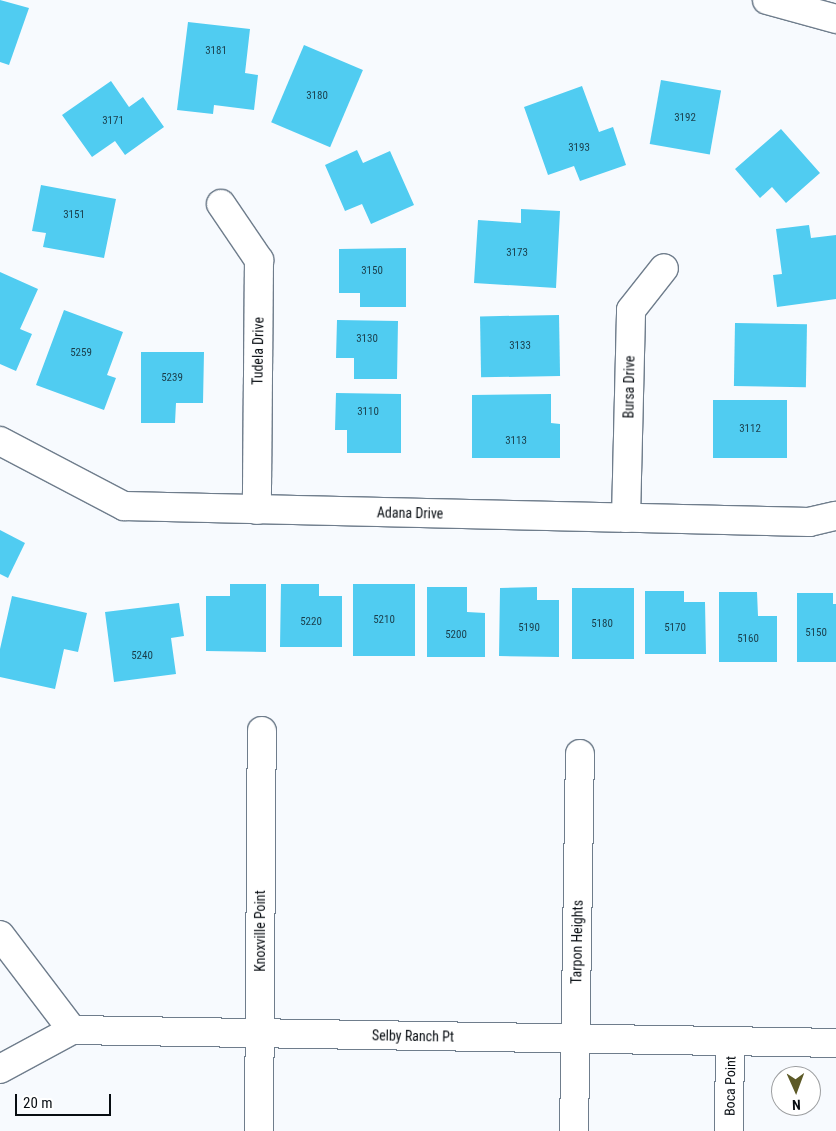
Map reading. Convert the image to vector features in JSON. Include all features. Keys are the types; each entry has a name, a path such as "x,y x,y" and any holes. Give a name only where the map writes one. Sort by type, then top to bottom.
{"street":[{"path":"767,0 836,20"},
{"name":"Tudela Drive","path":"220,204 259,260 256,510"},
{"name":"Bursa Drive","path":"626,518 631,310 664,268"},
{"name":"Adana Drive","path":"0,441 124,506 809,522 836,516"},
{"name":"Knoxville Point","path":"258,1131 262,732"},
{"name":"Tarpon Heights","path":"574,1131 580,754"},
{"path":"0,936 72,1030"},
{"name":"Selby Ranch Pt","path":"0,1069 72,1030 836,1044"},
{"name":"Boca Point","path":"729,1131 730,1041"}],"building":[{"path":"0,0 29,8 9,65 0,62"},
{"path":"188,22 250,29 245,73 258,75 254,110 214,105 213,114 177,110"},
{"path":"304,45 363,70 330,147 271,122"},
{"path":"661,80 721,91 710,155 650,144"},
{"path":"111,81 129,107 143,97 164,127 125,155 115,141 92,157 62,115"},
{"path":"582,86 599,132 613,127 626,165 580,181 574,166 548,175 524,107"},
{"path":"781,129 820,173 786,203 772,187 760,198 735,169"},
{"path":"357,150 363,163 390,151 414,205 371,224 362,204 345,211 325,165"},
{"path":"41,185 116,199 104,258 43,247 46,233 32,231"},
{"path":"521,209 560,211 556,288 474,283 478,220 521,223"},
{"path":"809,225 811,238 836,235 836,299 777,307 773,275 782,274 776,229"},
{"path":"406,248 406,307 360,307 360,293 339,293 339,249"},
{"path":"0,272 38,289 20,329 32,334 16,371 0,364"},
{"path":"64,310 123,332 107,375 116,378 104,410 36,385"},
{"path":"559,315 560,376 481,377 480,316"},
{"path":"337,320 398,321 397,379 354,379 354,358 336,358"},
{"path":"735,323 807,324 806,387 734,386"},
{"path":"141,352 204,352 203,403 176,403 175,423 141,423"},
{"path":"336,393 401,394 401,453 347,453 347,430 335,430"},
{"path":"551,394 551,423 560,424 560,458 472,458 472,395"},
{"path":"713,400 787,400 787,458 713,458"},
{"path":"0,530 25,543 8,578 0,574"},
{"path":"230,584 266,584 266,652 206,651 206,596 230,596"},
{"path":"281,584 319,584 319,596 342,596 342,647 280,647"},
{"path":"353,584 415,584 415,656 353,656"},
{"path":"427,587 467,587 467,612 485,613 485,657 427,657"},
{"path":"537,587 537,600 559,600 559,657 499,656 500,588"},
{"path":"572,588 634,588 634,659 572,659"},
{"path":"645,591 684,591 684,602 705,602 706,654 645,654"},
{"path":"719,592 757,592 758,616 777,616 777,662 719,662"},
{"path":"797,593 833,593 833,604 836,604 836,662 797,662"},
{"path":"12,596 87,613 78,652 64,649 55,689 0,677 0,649"},
{"path":"179,603 184,636 171,638 176,674 114,682 105,612"}]}
